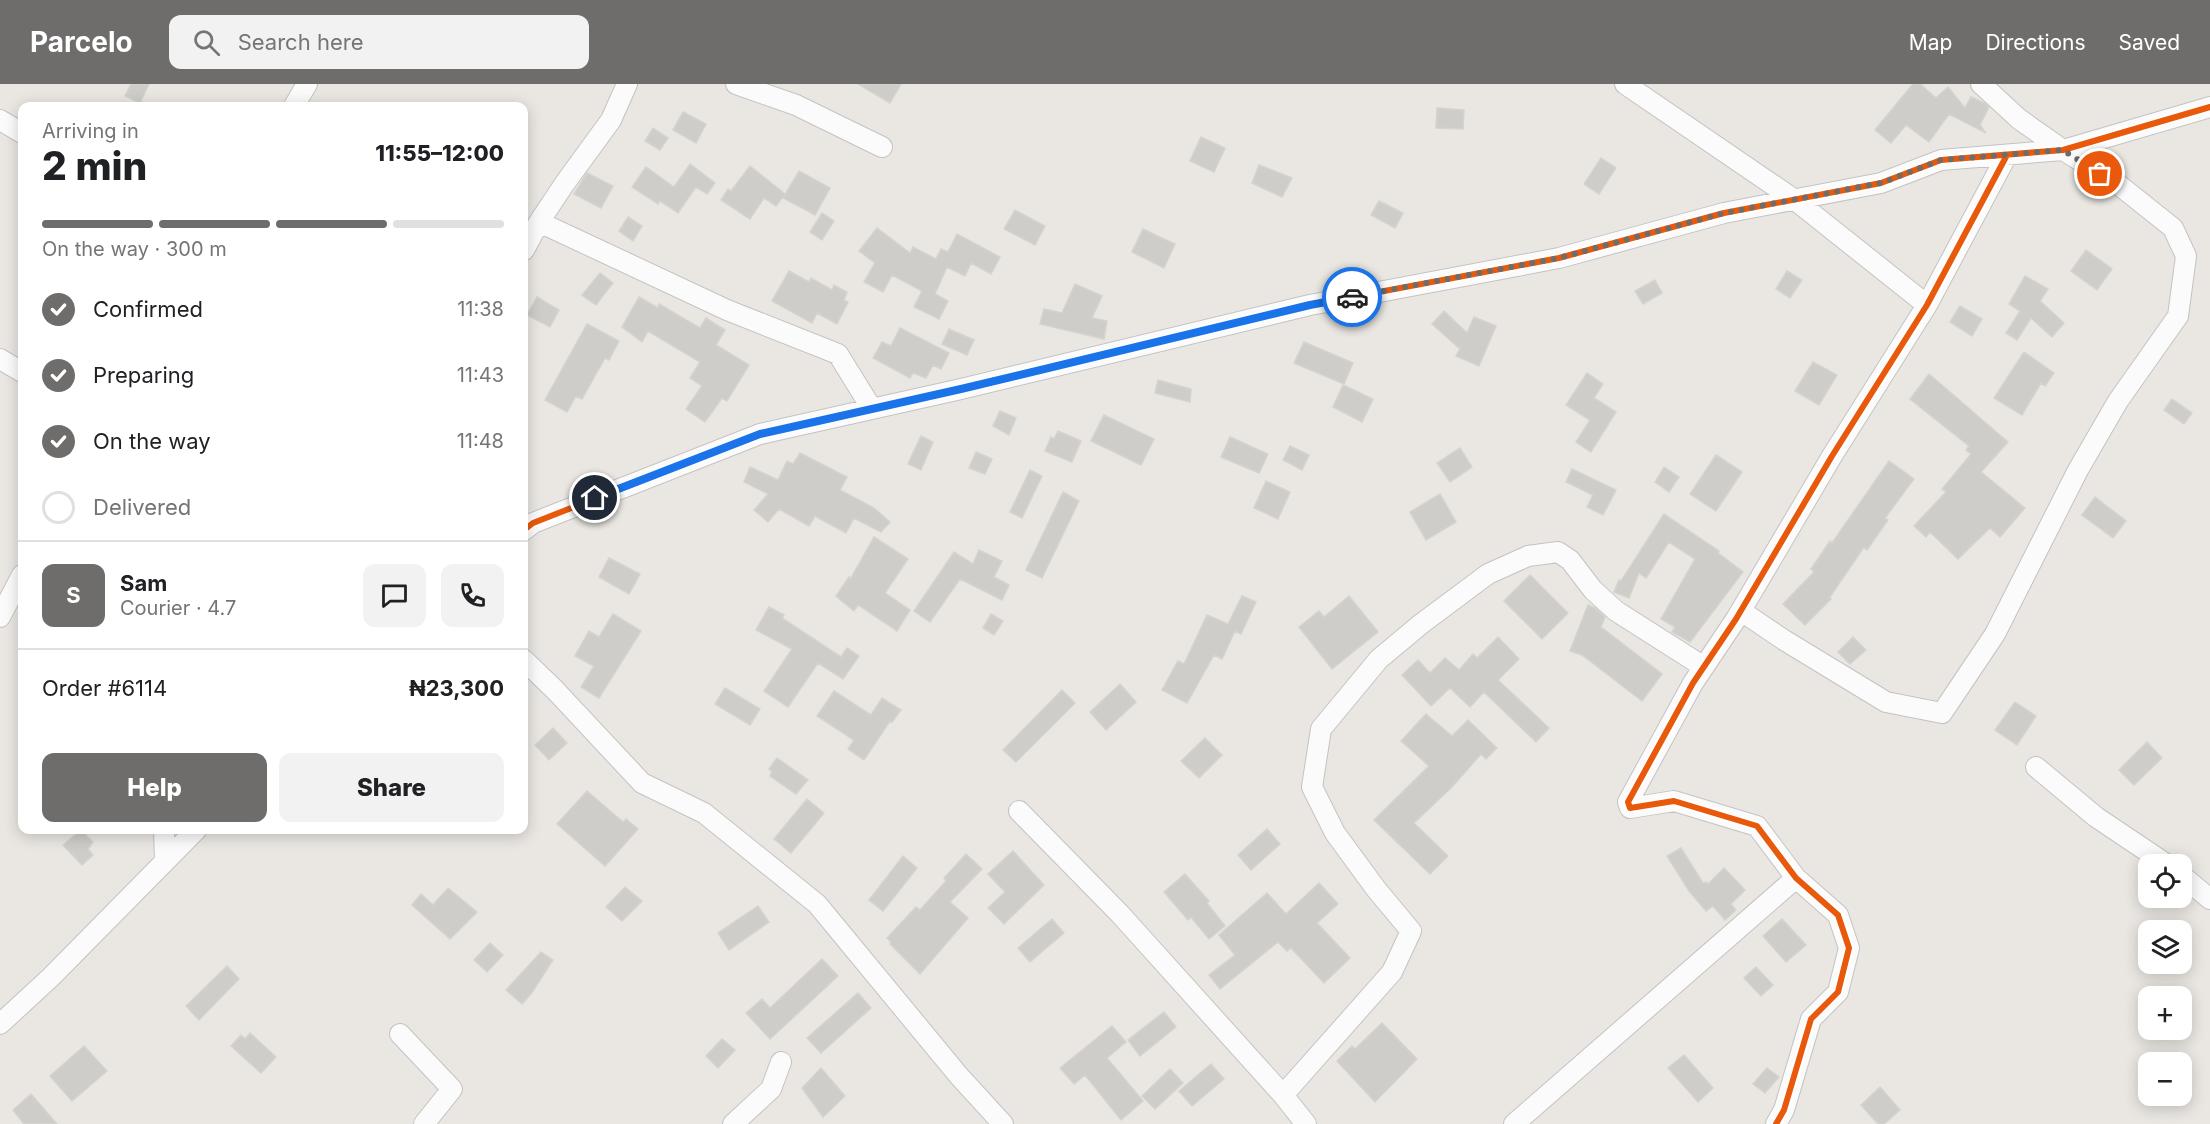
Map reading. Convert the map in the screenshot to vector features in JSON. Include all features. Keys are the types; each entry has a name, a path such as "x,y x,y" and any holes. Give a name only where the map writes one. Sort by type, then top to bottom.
{"street":[{"path":"296,102 307,84"},
{"path":"528,243 539,222 611,120 627,84"},
{"path":"736,84 796,105 882,147"},
{"path":"1625,84 1795,200 1927,305"},
{"path":"1741,611 1886,702 1942,712 1995,634 2078,470 2118,400 2178,316 2186,256 2173,228 2119,185 2019,119 1980,84"},
{"path":"528,527 760,434 1310,305 1559,258 1724,213 1881,183 1941,160 2063,150 2210,107"},
{"path":"0,120 18,131"},
{"path":"1776,1124 1784,1110 1811,1019 1838,992 1849,948 1838,915 1796,878 1757,826 1674,801 1630,808 1628,802 1704,667 1741,611 1832,456 1927,305 2007,155"},
{"path":"539,222 727,310 838,354 872,409"},
{"path":"0,359 18,370"},
{"path":"1283,1095 1392,972 1411,931 1376,889 1335,833 1312,787 1321,729 1379,659 1488,574 1528,556 1558,552 1570,560 1593,590 1616,611 1704,667"},
{"path":"0,617 5,594 18,579"},
{"path":"528,664 642,783 704,813 817,904 959,1076 1003,1124"},
{"path":"2036,767 2096,817 2151,854"},
{"path":"1019,812 1120,914 1283,1095 1306,1124"},
{"path":"165,834 165,861"},
{"path":"0,1024 51,977 192,834"},
{"path":"1514,1124 1796,878"},
{"path":"2192,884 2210,899"},
{"path":"400,1034 452,1089 424,1124"},
{"path":"733,1124 771,1089 781,1062"}],"building":[{"path":"131,84 149,84 140,102 125,96"},
{"path":"858,84 901,84 890,103"},
{"path":"1913,84 1920,84 1936,98 1948,87 1965,108 1971,97 1984,103 1989,107 1980,125 1986,133 1949,114 1929,142 1906,125 1891,143 1875,130"},
{"path":"1437,108 1464,110 1463,129 1436,128"},
{"path":"683,112 706,124 696,143 673,130"},
{"path":"653,128 668,138 660,150 645,141"},
{"path":"1201,137 1225,148 1214,172 1190,161"},
{"path":"1601,158 1616,168 1599,194 1584,184"},
{"path":"690,164 715,183 707,194 696,187 678,213 660,201 658,204 632,187 646,167 674,187"},
{"path":"1259,165 1292,178 1282,197 1252,183"},
{"path":"750,166 785,194 776,206 764,198 750,219 721,200 728,189 731,191"},
{"path":"799,171 830,188 815,215 783,198"},
{"path":"587,173 613,186 601,208 574,194"},
{"path":"1379,201 1403,213 1395,228 1371,215"},
{"path":"1015,210 1045,226 1035,245 1004,229"},
{"path":"822,213 834,221 822,240 810,232"},
{"path":"628,217 642,226 633,241 619,231"},
{"path":"877,228 910,253 913,247 936,259 941,249 948,252 957,234 1000,257 991,274 971,263 965,276 947,267 935,294 948,301 939,319 914,307 922,291 892,275 883,292 864,282 875,263 859,251"},
{"path":"1143,229 1175,244 1164,268 1132,252"},
{"path":"2086,250 2112,269 2097,290 2071,271"},
{"path":"789,271 809,282 811,278 832,290 834,285 847,292 844,300 848,302 837,324 817,313 812,323 772,301"},
{"path":"1787,271 1802,280 1790,298 1776,289"},
{"path":"600,273 613,283 596,305 582,295"},
{"path":"2025,276 2048,289 2040,301 2064,323 2052,337 2031,318 2017,340 2006,333 2020,311 2009,304"},
{"path":"1655,280 1662,293 1643,304 1635,291"},
{"path":"1075,284 1102,296 1092,318 1107,321 1104,339 1040,324 1044,309 1062,313"},
{"path":"537,297 559,310 550,327 528,316"},
{"path":"639,297 658,308 659,304 700,328 706,318 725,330 716,345 749,365 727,401 722,398 705,422 686,409 702,386 690,378 700,362 648,331 642,342 622,327"},
{"path":"1960,306 1982,319 1972,336 1950,322"},
{"path":"1444,311 1467,333 1474,317 1496,326 1479,366 1456,356 1460,349 1432,324"},
{"path":"587,324 619,341 609,360 605,358 582,399 576,396 567,412 545,400"},
{"path":"900,328 949,353 941,369 933,365 926,378 913,373 910,378 873,358 882,342 891,346"},
{"path":"949,329 974,340 967,355 942,344"},
{"path":"1304,342 1353,363 1344,384 1294,363"},
{"path":"2024,352 2054,373 2045,386 2041,383 2022,415 1994,398"},
{"path":"1813,362 1837,375 1819,405 1795,391"},
{"path":"1587,373 1603,384 1594,398 1616,412 1591,452 1576,442 1590,420 1566,405"},
{"path":"1929,374 2008,442 1981,472 2025,508 2000,537 1990,528 1958,559 1930,532 1926,537 1914,526 1946,492 1942,489 1971,454 1966,450 1969,446 1910,399"},
{"path":"1158,380 1191,389 1190,402 1155,393"},
{"path":"1343,385 1373,399 1362,422 1333,407"},
{"path":"2172,399 2192,413 2184,424 2164,410"},
{"path":"1000,411 1016,418 1009,435 993,426"},
{"path":"1104,415 1154,439 1141,465 1091,441"},
{"path":"1058,431 1081,441 1072,462 1045,451 1051,437 1054,439"},
{"path":"921,436 933,442 921,470 908,464"},
{"path":"1230,437 1268,454 1259,473 1221,457"},
{"path":"1290,446 1309,455 1302,470 1283,460"},
{"path":"1460,448 1472,467 1450,482 1437,463"},
{"path":"976,452 992,459 985,474 969,468"},
{"path":"800,453 847,477 840,490 874,508 890,522 881,532 854,518 846,533 815,516 809,526 779,509 768,522 754,510 768,494 744,482 750,467 778,480 787,461 793,464"},
{"path":"1716,455 1742,472 1716,511 1690,494"},
{"path":"1889,461 1914,479 1885,518 1888,520 1867,550 1864,547 1830,597 1831,599 1805,625 1783,604 1814,572 1811,569 1830,541 1832,543"},
{"path":"1664,467 1679,477 1669,492 1655,482"},
{"path":"1572,469 1616,490 1603,515 1587,507 1593,495 1566,482"},
{"path":"1030,470 1042,476 1022,518 1010,512"},
{"path":"1266,481 1290,492 1278,519 1254,508"},
{"path":"1063,492 1079,501 1042,578 1026,570"},
{"path":"1440,494 1456,522 1426,540 1410,512"},
{"path":"2095,497 2126,521 2113,538 2082,515"},
{"path":"1664,514 1719,551 1718,553 1743,572 1690,642 1672,632 1675,627 1661,619 1695,559 1669,542 1646,578 1639,573 1629,598 1614,592 1619,580 1621,581"},
{"path":"874,537 908,559 885,593 910,610 897,631 858,605 854,611 836,596 849,577 851,578"},
{"path":"979,550 1002,561 994,577 1009,585 1002,600 960,579 930,622 914,611 954,552 973,564"},
{"path":"609,558 640,574 629,594 599,577"},
{"path":"1530,575 1568,613 1542,639 1504,601"},
{"path":"1242,596 1256,602 1241,634 1235,631 1222,659 1214,655 1187,703 1162,690 1178,661 1184,664 1207,615 1228,624"},
{"path":"1349,596 1378,632 1332,669 1299,627 1319,611 1324,617"},
{"path":"1588,605 1605,617 1601,627 1662,674 1642,701 1582,655 1570,651"},
{"path":"769,607 784,615 782,618 841,657 847,648 859,656 843,679 818,663 788,707 764,691 792,649 756,630"},
{"path":"613,614 641,631 599,698 581,687 594,666 575,656 589,631 599,637"},
{"path":"991,614 1003,621 994,635 983,628"},
{"path":"1498,637 1519,659 1498,680 1549,728 1536,742 1484,692 1470,707 1450,688 1431,706 1402,675 1418,660 1430,673 1445,658 1459,670 1473,654 1477,658"},
{"path":"1853,637 1866,650 1850,664 1838,652"},
{"path":"1120,684 1136,702 1106,730 1090,712"},
{"path":"725,688 760,709 750,725 715,704"},
{"path":"1062,690 1075,703 1016,762 1003,750"},
{"path":"834,691 871,715 882,698 901,710 892,722 890,721 864,760 848,749 854,740 817,716"},
{"path":"2015,702 2036,716 2017,745 1995,730"},
{"path":"1426,714 1452,736 1468,720 1497,748 1486,759 1481,754 1452,787 1414,823 1448,856 1430,874 1374,820 1429,766 1401,741"},
{"path":"553,728 567,743 549,760 535,745"},
{"path":"1205,738 1222,755 1199,778 1181,761"},
{"path":"2147,742 2162,758 2134,785 2119,770"},
{"path":"777,758 808,780 796,794 770,776 772,772 769,769"},
{"path":"587,791 623,822 626,819 638,829 605,866 557,824"},
{"path":"807,799 824,813 791,853 774,839"},
{"path":"1267,829 1280,844 1251,870 1238,855"},
{"path":"76,834 85,834 93,842 88,849 93,855 82,865 63,845"},
{"path":"1681,848 1703,883 1708,884 1724,868 1745,890 1731,904 1736,910 1725,920 1713,906 1706,911 1689,891 1667,856"},
{"path":"1013,851 1044,885 1004,924 988,908 1005,892 988,874"},
{"path":"966,854 982,869 950,902 968,918 920,974 890,944 887,938 916,907 920,910"},
{"path":"903,856 917,868 883,911 869,900"},
{"path":"1185,874 1209,901 1207,903 1225,926 1209,939 1191,917 1188,920 1164,892"},
{"path":"1319,883 1338,904 1317,923 1350,958 1324,983 1291,948 1287,951 1278,942 1220,989 1209,975 1235,955 1219,935 1267,893 1286,914"},
{"path":"625,887 642,901 622,921 606,907"},
{"path":"448,888 477,912 450,939 412,905 421,894 433,905"},
{"path":"758,906 769,922 729,950 718,933"},
{"path":"1052,919 1064,933 1030,962 1018,948"},
{"path":"1782,919 1806,945 1786,962 1763,936"},
{"path":"490,943 503,955 487,972 474,960"},
{"path":"541,952 553,960 522,1004 506,990"},
{"path":"822,959 838,976 770,1039 746,1013 762,999 770,1008"},
{"path":"227,966 239,979 199,1020 186,1006"},
{"path":"1756,967 1773,985 1761,996 1744,978"},
{"path":"858,993 871,1008 821,1053 807,1038"},
{"path":"1164,1012 1176,1027 1140,1056 1128,1040"},
{"path":"1382,1023 1417,1059 1375,1102 1337,1061 1352,1046 1355,1049"},
{"path":"1112,1026 1126,1042 1107,1058 1143,1101 1121,1120 1085,1075 1074,1084 1060,1068"},
{"path":"250,1033 276,1057 261,1073 231,1046 241,1035 245,1039"},
{"path":"722,1039 735,1050 718,1068 706,1056"},
{"path":"84,1046 107,1071 72,1101 50,1076"},
{"path":"1684,1055 1713,1088 1698,1102 1668,1068"},
{"path":"1211,1064 1224,1079 1192,1106 1179,1091"},
{"path":"821,1068 845,1096 823,1117 802,1088"},
{"path":"1767,1068 1779,1077 1765,1093 1753,1084"},
{"path":"1170,1069 1183,1083 1155,1109 1142,1096"},
{"path":"1880,1087 1900,1110 1884,1124 1878,1124 1861,1105"},
{"path":"31,1094 57,1124 24,1124 13,1110"}],"cycle path":[{"path":"528,527 760,434 961,389 1310,305 1559,258 1724,213 1881,183 1941,160 2063,150 2210,107"},
{"path":"1776,1124 1784,1110 1811,1019 1838,992 1849,948 1838,915 1796,878 1757,826 1674,801 1630,808 1628,802 1693,683 1736,619 1832,456 1927,305 2007,155"}],"way so far":[{"path":"1352,297 1559,258 1724,213 1881,183 1941,160 2063,150 2100,174"}],"route":[{"path":"595,498 760,434 1352,297"}]}
